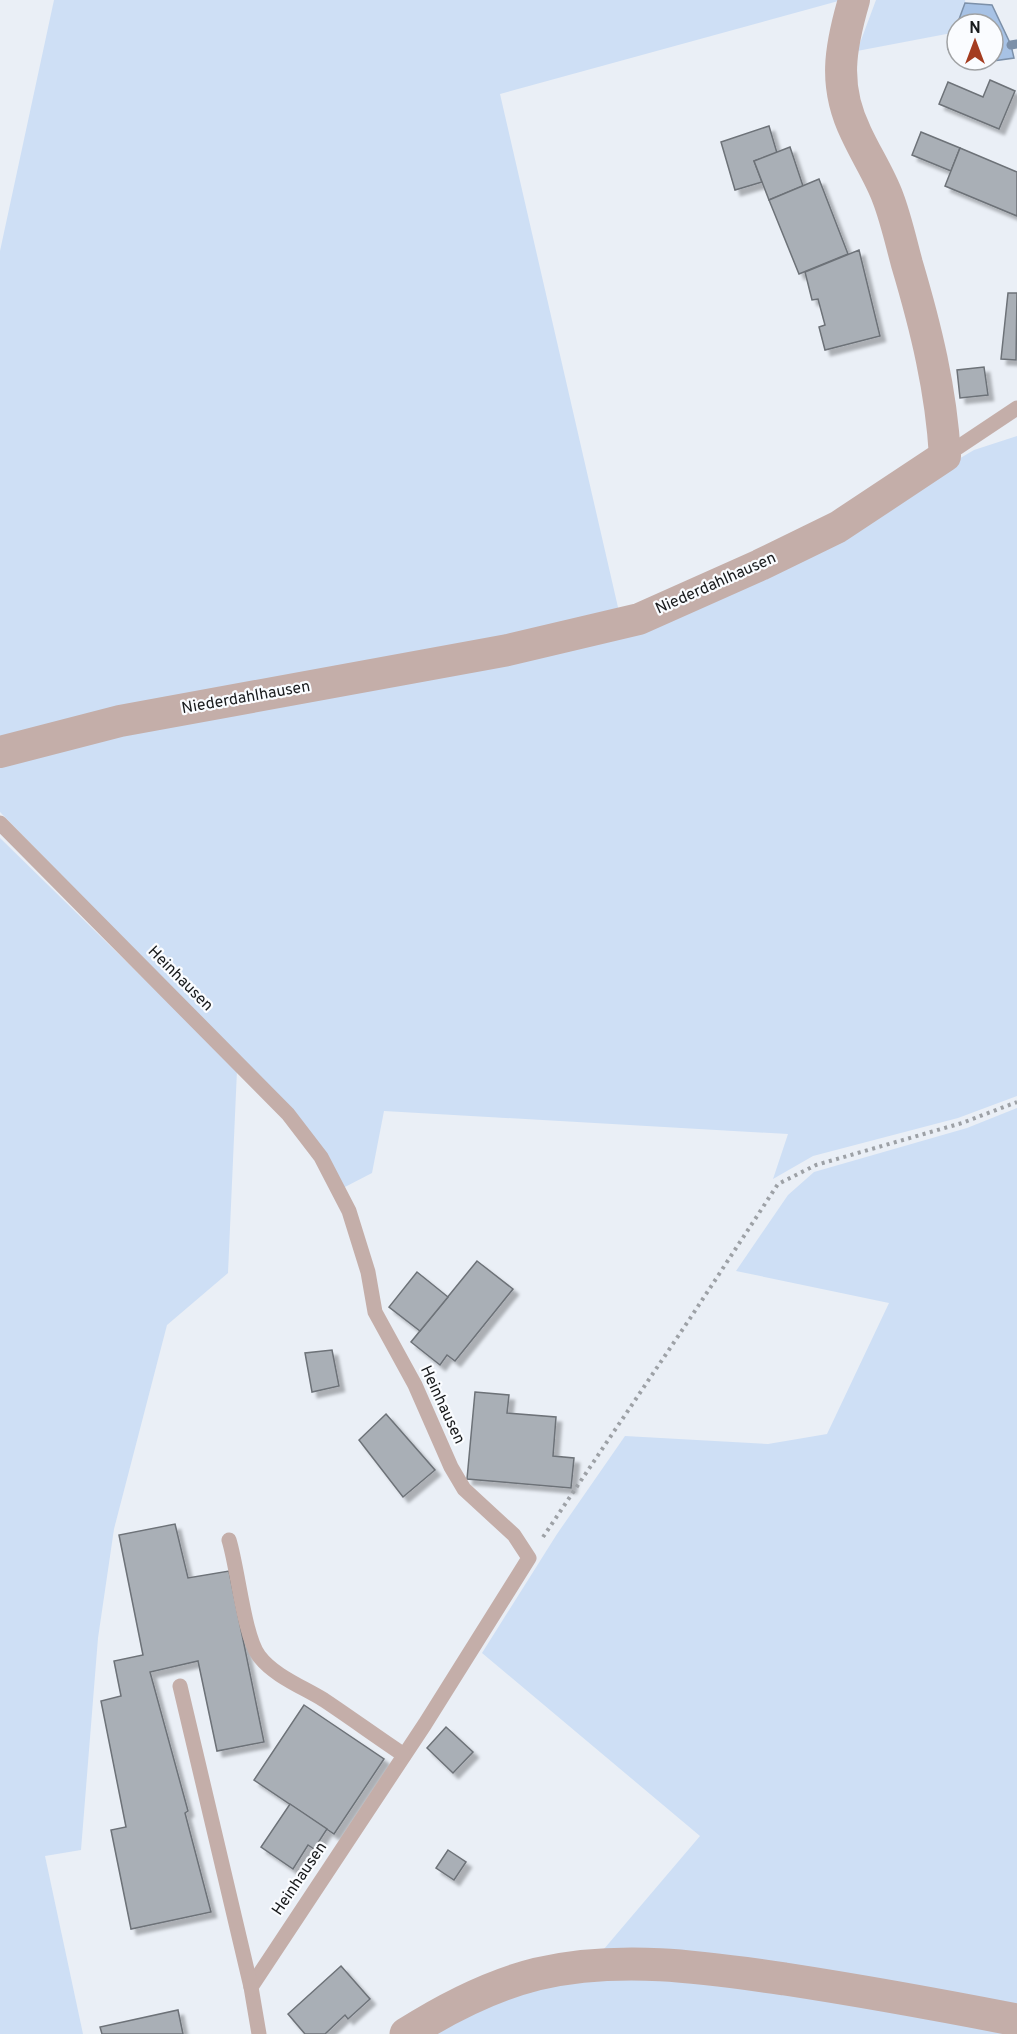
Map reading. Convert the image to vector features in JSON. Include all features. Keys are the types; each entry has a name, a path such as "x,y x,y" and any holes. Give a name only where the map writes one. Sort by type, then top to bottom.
{"street":[{"path":"854,0 845,31 840,61 844,103 855,131 888,197 919,305 940,397 945,456"},
{"name":"Niederdahlhausen","path":"0,753 120,721 508,650 639,619 838,527 945,456"},
{"path":"406,2034 441,2012 486,1990 568,1968 630,1963 714,1968 877,1993 1017,2020"}],"lane":[{"path":"945,456 1017,408"},
{"name":"Heinhausen","path":"0,823 288,1114 321,1157 349,1211 368,1272 375,1312 415,1384 451,1467 464,1489 514,1535 530,1557 404,1755 251,1987"},
{"path":"229,1540 250,1634 259,1656 278,1673 404,1755"},
{"path":"180,1686 251,1987 259,2034"}],"path":[{"path":"530,1557 778,1184 816,1165 962,1123 1017,1102"}],"shaded area":[{"path":"54,0 842,0 500,94 620,616 0,743 0,251"},
{"path":"876,0 965,0 966,12 945,12 945,34 857,51"},
{"path":"965,3 992,5 995,12 962,12"},
{"path":"1005,32 1011,45 1014,58 1005,59"},
{"path":"1017,436 1017,1096 958,1118 813,1156 773,1179 788,1134 384,1111 372,1173 343,1188 245,1064 0,812 0,757 502,663 841,528 974,450"},
{"path":"0,838 237,1070 228,1273 167,1325 114,1529 98,1638 81,1850 45,1856 83,2034 0,2034"},
{"path":"1017,1108 1017,2011 598,1956 700,1836 482,1653 557,1534 625,1436 768,1444 827,1434 889,1303 736,1271 788,1195 814,1172 967,1128"},
{"path":"632,1967 1017,2034 423,2034 536,1981"}],"building":[{"path":"990,80 1015,91 999,129 939,104 948,82 983,97"},
{"path":"769,126 777,153 754,161 762,182 735,190 721,142"},
{"path":"921,132 960,148 951,171 912,155"},
{"path":"790,147 803,186 769,200 754,161"},
{"path":"960,148 1017,172 1017,216 945,186"},
{"path":"819,179 848,254 799,274 769,200"},
{"path":"859,250 880,336 825,350 819,327 825,325 818,299 812,300 805,272"},
{"path":"1008,293 1017,293 1016,360 1001,359"},
{"path":"984,367 988,395 960,398 957,370"},
{"path":"477,1261 513,1289 455,1361 447,1355 440,1365 411,1342"},
{"path":"417,1272 448,1297 420,1331 389,1307"},
{"path":"332,1350 339,1386 312,1392 305,1353"},
{"path":"475,1392 509,1395 507,1413 556,1417 553,1456 574,1458 571,1488 467,1479"},
{"path":"386,1414 435,1470 403,1497 359,1440"},
{"path":"175,1524 188,1578 229,1571 264,1742 217,1751 198,1661 150,1672 188,1811 185,1813 211,1912 131,1929 111,1830 126,1827 101,1701 121,1696 114,1661 143,1655 119,1535"},
{"path":"304,1705 384,1759 334,1834 254,1780"},
{"path":"446,1727 473,1752 453,1773 427,1748"},
{"path":"290,1804 327,1829 314,1849 308,1845 293,1869 261,1847"},
{"path":"448,1850 466,1862 454,1880 436,1868"},
{"path":"341,1966 370,1999 348,2019 345,2015 325,2034 305,2034 288,2014"},
{"path":"178,2010 183,2034 102,2034 100,2027"}],"waterway":[{"path":"1011,45 1017,44"}]}
